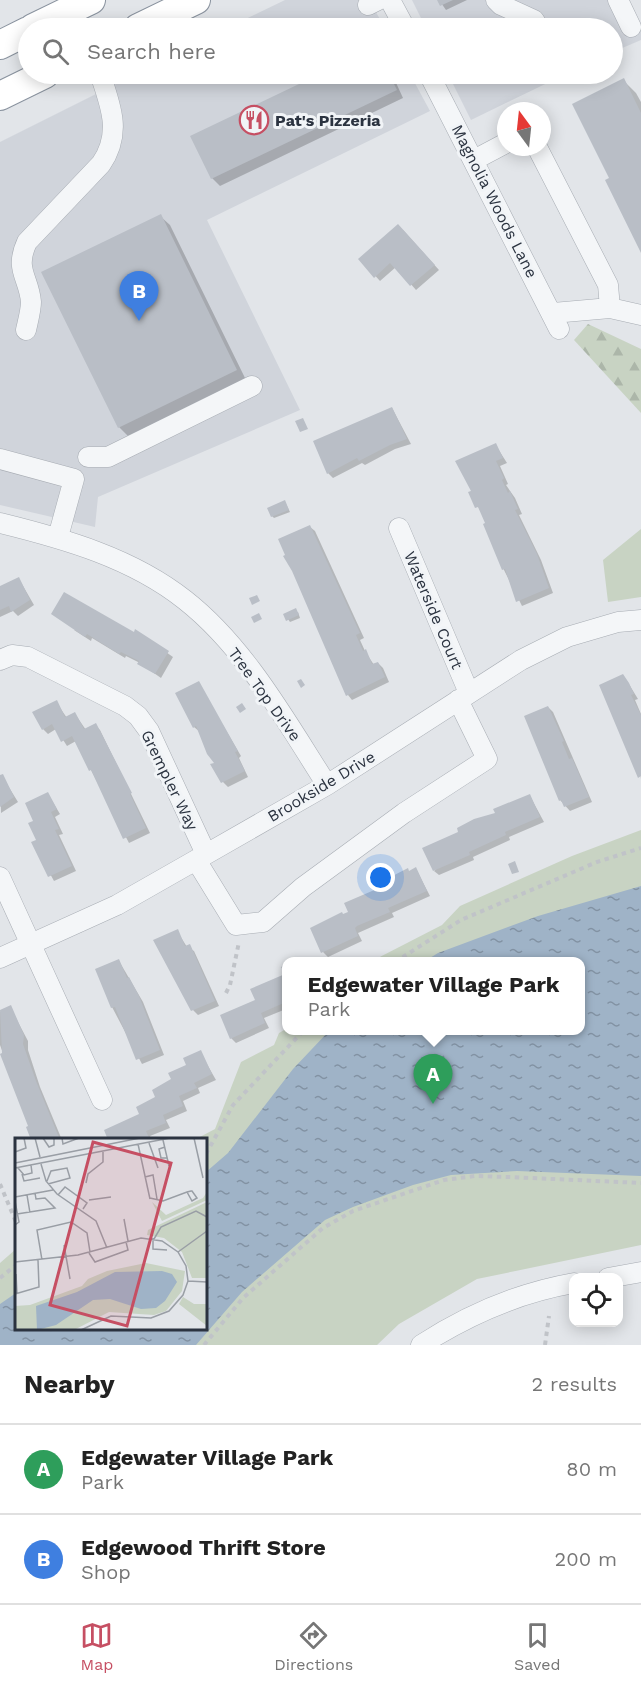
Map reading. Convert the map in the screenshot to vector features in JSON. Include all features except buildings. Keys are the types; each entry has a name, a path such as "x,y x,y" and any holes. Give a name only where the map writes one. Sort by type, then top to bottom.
{"highway":[{"path":"159,18 196,0"},
{"path":"52,18 85,1"},
{"path":"0,45 18,36"},
{"path":"0,96 25,84"}],"street":[{"path":"390,0 400,18"},
{"path":"496,0 501,5 530,18"},
{"path":"618,0 631,27"},
{"path":"26,330 31,301 20,267 21,253 27,242 101,164 110,150 114,135 114,117 103,84"},
{"name":"Magnolia Woods Lane","path":"434,84 556,321 610,308"},
{"path":"474,160 497,148"},
{"path":"542,156 608,285 610,308 641,315"},
{"path":"88,457 108,457 252,386"},
{"path":"0,459 74,479 58,537"},
{"name":"Tree Top Drive","path":"0,523 58,537 147,574 186,600 244,660 327,785"},
{"name":"Waterside Court","path":"242,924 263,921 303,887 404,813 487,759 399,528"},
{"name":"Brookside Drive","path":"0,958 117,905 327,785 521,660 567,637 618,622 641,620"},
{"name":"Grempler Way","path":"0,660 12,655 28,657 125,706 138,716 149,732 201,857 236,925 242,924"},
{"path":"0,877 32,945 38,965 102,1100"},
{"path":"623,1275 641,1272"},
{"path":"421,1345 445,1329 497,1303 542,1289 569,1284"}],"path":[{"path":"403,957 460,920 597,862 641,848"},
{"path":"226,993 230,985 242,924"},
{"path":"207,1152 233,1105 299,1035"},
{"path":"204,1345 243,1298 323,1228 353,1211 382,1200 444,1180 475,1176 641,1183"},
{"path":"0,1184 15,1220"},
{"path":"0,1278 15,1266"},
{"path":"545,1345 549,1316"}],"shaded area":[{"path":"285,0 369,0 379,18 248,18"},
{"path":"412,0 628,0 641,26 641,40 623,48 623,18 421,18"},
{"path":"116,84 415,84 430,111 207,220 300,410 98,497 95,527 0,505 0,142"},
{"path":"453,84 545,84 508,102 497,102 497,107 471,120"}],"green space":[{"path":"588,324 641,349 641,413 574,340"},
{"path":"641,529 641,597 608,602 603,560"},
{"path":"641,830 641,1245 477,1279 399,1324 377,1345 0,1345 0,1263 15,1250 15,1330 207,1330 207,1138 198,1138 215,1129 241,1062 274,1045 282,1031 282,1035 585,1035 585,957 380,957 442,925 460,906 572,856"}],"water":[{"path":"641,886 641,1176 517,1171 451,1175 413,1185 353,1207 325,1220 242,1292 196,1345 0,1345 0,1304 15,1294 15,1330 207,1330 207,1171 228,1153 293,1069 325,1035 585,1035 585,957 432,957 538,916"}],"place":[{"name":"Pat's Pizzeria","path":"254,120"},
{"name":"Edgewood Thrift Store","path":"139,321"},
{"name":"Edgewater Village Park","path":"433,1104"}]}
